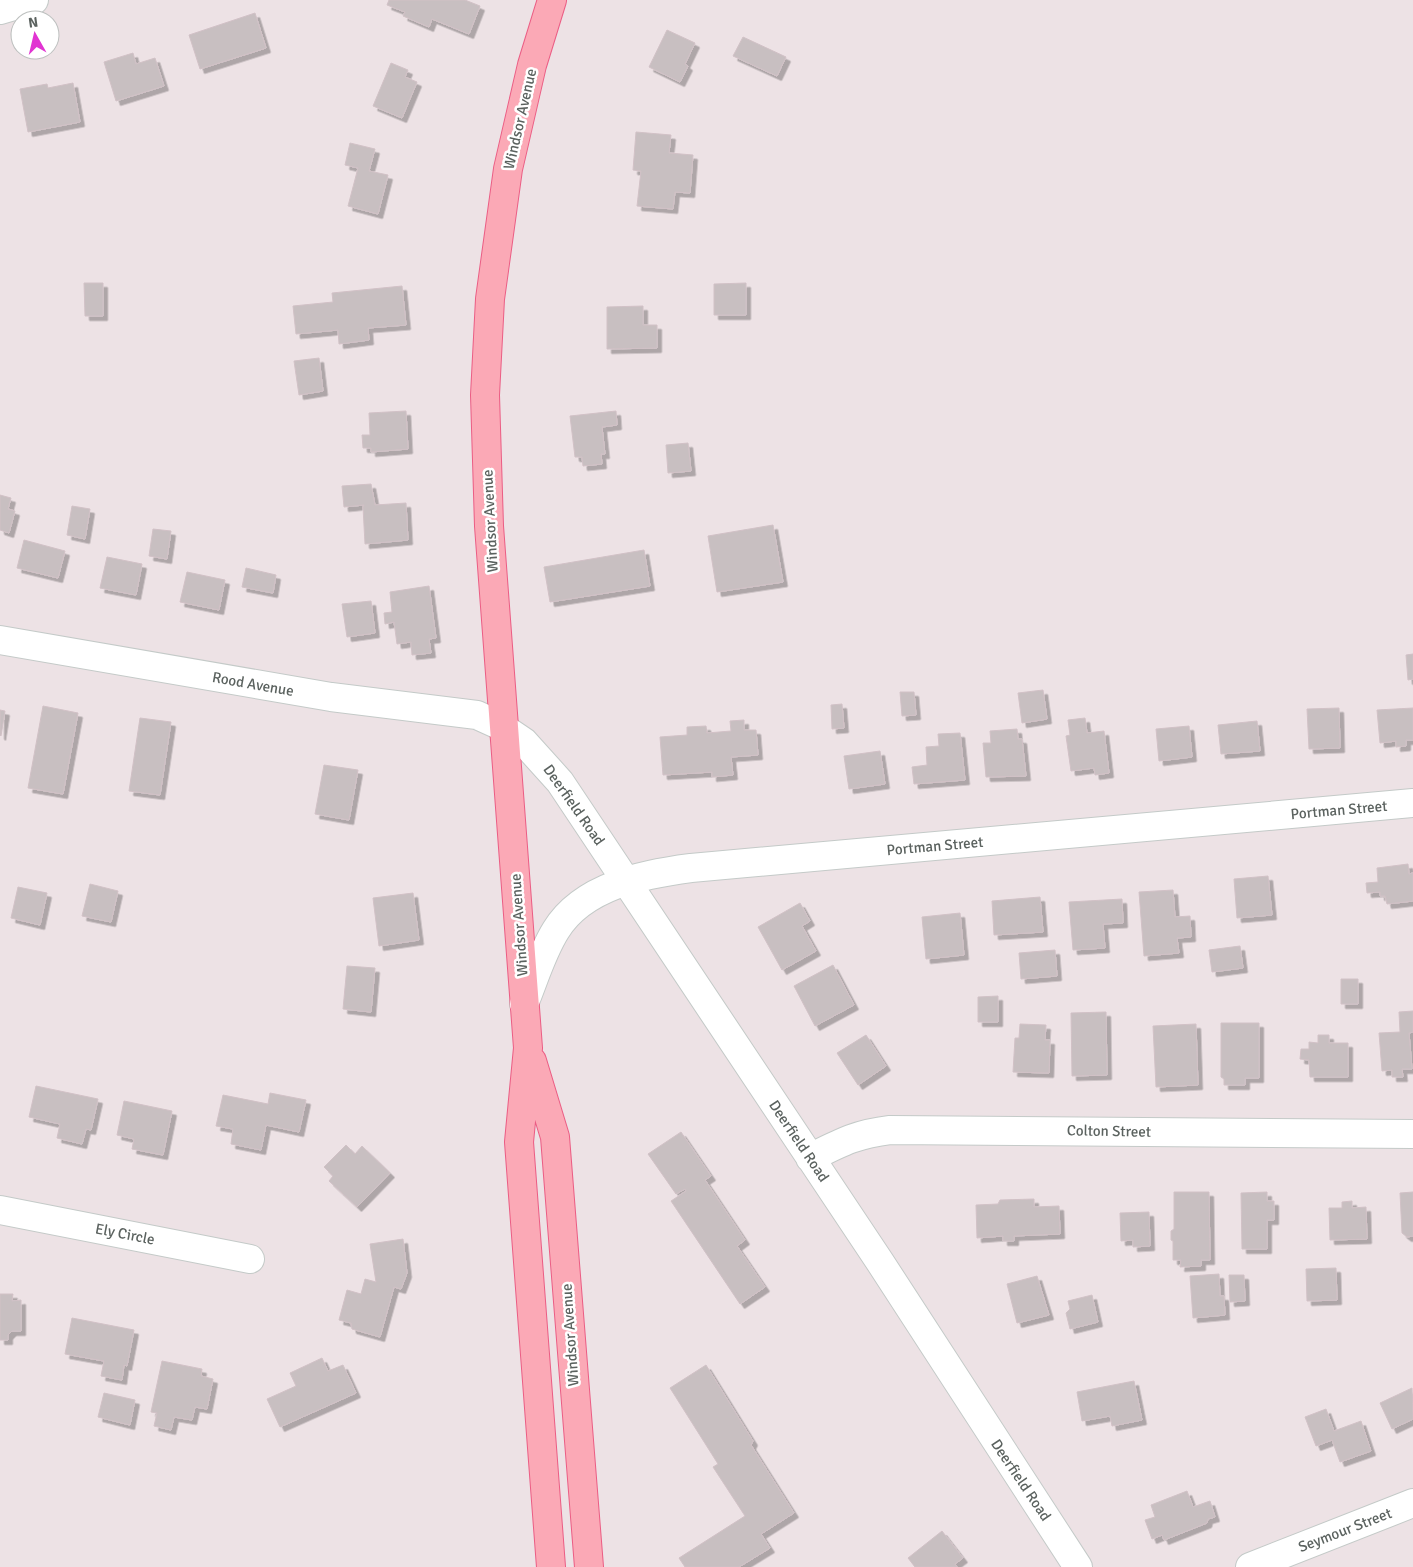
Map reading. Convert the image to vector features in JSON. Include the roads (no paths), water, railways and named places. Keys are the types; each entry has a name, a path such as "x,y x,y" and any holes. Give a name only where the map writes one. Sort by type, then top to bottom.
{"main road":[{"name":"Windsor Avenue","path":"551,1567 518,1142 528,1048 487,497 486,358 498,229 508,169 532,65 552,0"},
{"name":"Windsor Avenue","path":"528,1048 555,1137 589,1567"}],"street":[{"path":"0,10 34,0"},
{"name":"Rood Avenue","path":"0,640 322,696 461,712 488,719 505,728"},
{"name":"Deerfield Road","path":"505,728 524,742 551,770 810,1158 1078,1567"},
{"name":"Portman Street","path":"524,1004 553,936 566,917 596,894 626,881 660,872 1413,803"},
{"name":"Colton Street","path":"810,1158 866,1132 890,1130 1413,1134"},
{"name":"Ely Circle","path":"0,1210 250,1259"},
{"name":"Seymour Street","path":"1250,1567 1413,1503"}]}
